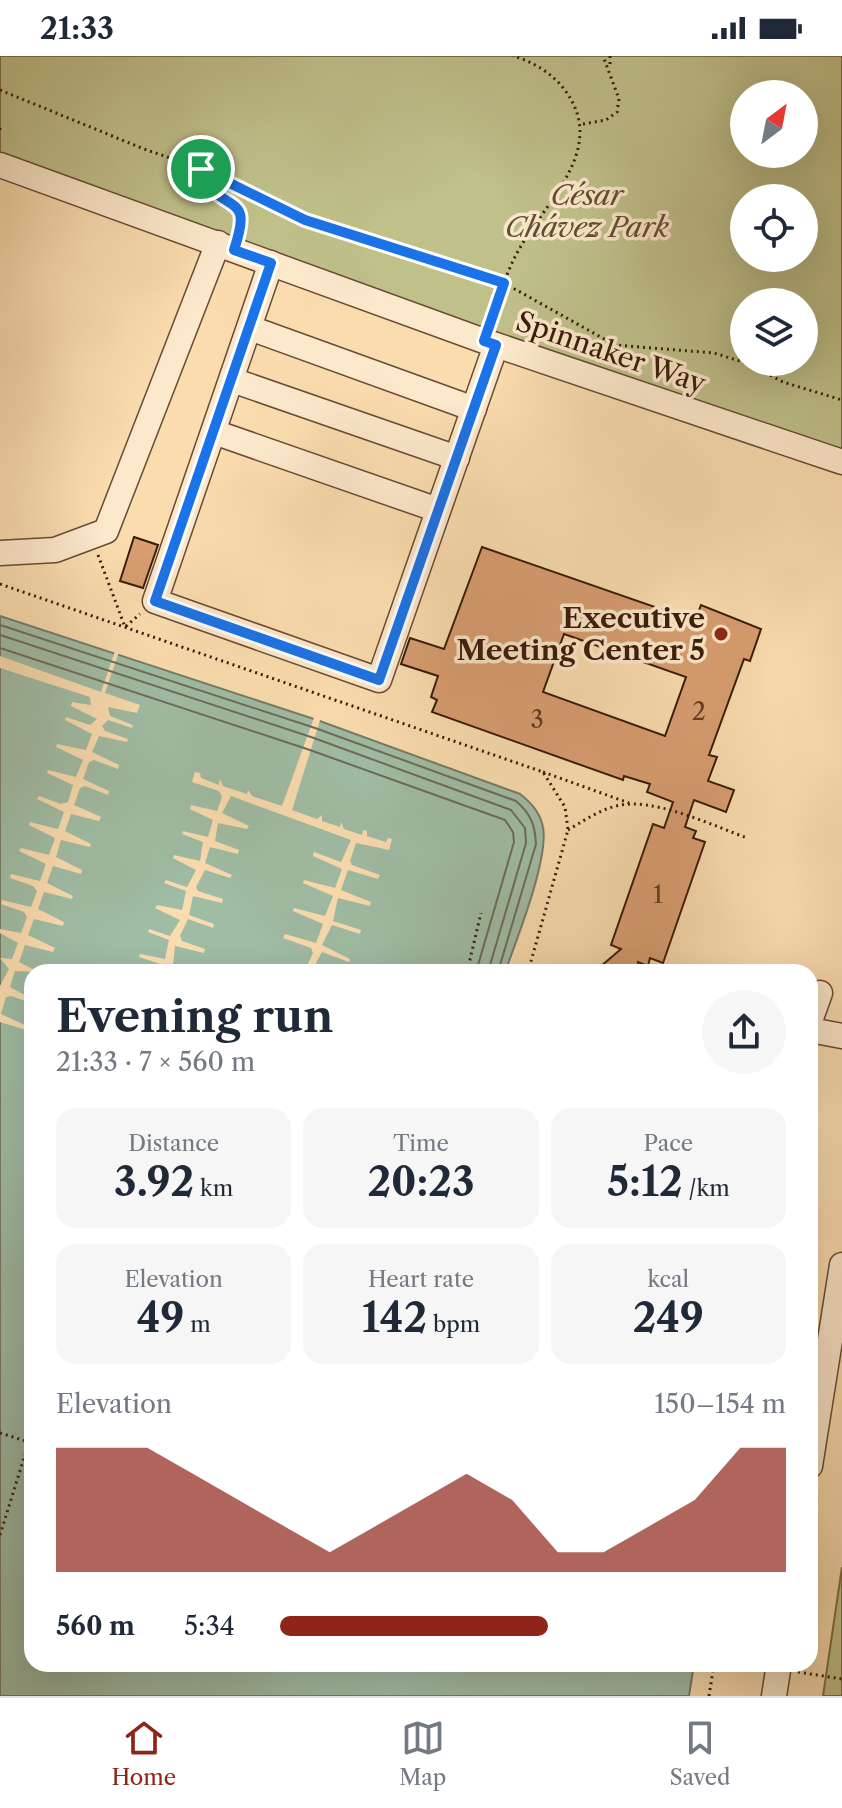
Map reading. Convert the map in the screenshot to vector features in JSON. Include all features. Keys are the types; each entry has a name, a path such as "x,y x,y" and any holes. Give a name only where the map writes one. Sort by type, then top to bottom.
{"street":[{"name":"Spinnaker Way","path":"0,165 490,343 842,462"},
{"path":"0,553 55,550 106,531 195,303 226,247"},
{"path":"271,263 155,601 379,680 474,409 490,343"},
{"path":"250,328 474,409"},
{"path":"232,380 457,458"},
{"path":"214,432 438,510"},
{"path":"818,999 820,993"},
{"path":"818,1032 842,1036"},
{"path":"818,1366 820,1341 842,1265"},
{"path":"774,1696 777,1672"}],"path":[{"path":"490,343 504,283 521,247 568,173 578,152 583,124 574,101 559,82 513,56"},
{"path":"583,124 606,120 617,112 619,99 603,56"},
{"path":"610,56 610,69"},
{"path":"0,90 201,169 305,220 504,283 615,345 714,353 749,364 783,382 842,400"},
{"path":"201,169 200,180 241,212 244,221 226,247"},
{"path":"91,537 125,627"},
{"path":"0,584 633,804 692,817 747,838"},
{"path":"123,633 125,627 155,601"},
{"path":"530,964 568,830 565,807 543,772"},
{"path":"568,830 599,811 633,804"},
{"path":"469,964 481,913"},
{"path":"0,1433 24,1440"},
{"path":"0,1535 24,1458"},
{"path":"709,1696 713,1672"},
{"path":"808,1672 842,1679"}],"green space":[{"name":"César Chávez Park","path":"0,56 842,56 842,462 0,165"},
{"path":"842,1567 842,1696 823,1696"}],"water":[{"path":"0,616 317,720 520,794 538,814 544,836 538,875 508,964 24,964 24,1672 693,1672 689,1696 0,1696"}],"pier":[{"path":"116,648 120,649 105,693 140,705 137,713 108,707 110,716 133,725 132,728 108,720 102,726 105,731 128,739 127,742 99,736 92,752 119,765 118,769 94,760 89,762 83,779 109,791 108,795 85,786 80,788 74,805 101,817 99,821 71,814 65,831 91,844 90,847 61,840 56,857 82,870 81,874 53,866 47,883 73,896 72,899 44,892 38,909 64,922 63,926 34,919 28,935 55,948 53,952 25,945 19,962 24,964 24,971 15,971 10,987 24,995 24,1000 6,997 1,1014 24,1025 24,1029 0,1022 0,986 9,969 0,958 12,959 18,943 0,933 0,929 21,933 27,917 24,912 1,904 2,900 31,907 37,891 33,886 10,878 11,874 40,881 46,864 19,851 21,848 49,855 55,838 29,825 30,822 58,829 64,812 37,799 39,796 61,804 68,802 73,785 47,773 48,770 76,777 83,760 56,747 57,744 86,750 92,734 65,720 66,717 90,725 97,719 71,706 72,702 91,705 90,697 0,668 0,656 101,692"},
{"path":"315,715 321,717 292,810 317,819 322,815 322,821 340,827 341,822 344,829 362,835 363,830 367,831 367,836 386,842 388,838 392,839 389,850 356,843 350,861 352,865 380,875 378,879 348,870 341,890 371,902 370,906 338,898 333,921 361,930 360,934 332,925 322,945 350,959 349,962 322,952 315,964 308,964 313,953 311,948 283,938 285,934 316,943 323,924 293,911 294,908 325,916 333,896 303,883 304,880 335,888 342,869 313,856 314,852 341,862 351,840 231,796 222,813 249,826 247,829 218,823 215,841 239,850 238,854 210,847 205,863 232,875 230,878 205,870 196,887 198,891 223,899 222,903 193,896 189,915 214,924 213,928 188,919 180,936 182,941 205,949 204,953 175,946 173,964 160,964 139,957 140,954 165,959 169,940 148,932 149,929 170,936 180,920 155,908 157,905 182,910 186,891 164,883 166,880 187,887 196,870 173,858 174,855 200,861 203,842 182,834 183,831 208,837 213,820 190,809 191,805 217,811 222,797 219,791 192,782 195,772 200,773 201,778 219,785 220,779 223,786 247,794 248,790 252,796 282,806"}],"building":[{"path":"134,537 158,545 143,588 120,581"},
{"path":"482,547 695,621 701,605 761,629 750,661 744,659 709,755 717,757 708,781 734,790 726,812 694,800 685,827 696,831 693,838 705,842 663,963 650,958 648,964 603,964 621,949 611,945 653,824 664,828 673,802 647,792 650,784 624,776 623,780 432,712 437,700 431,697 438,676 401,664 410,638 444,649","holes":["564,634 686,677 665,736 543,692"]}],"place":[{"name":"Executive Meeting Center 5","path":"721,634"}],"route":[{"path":"201,169 305,220 354,233 403,253 451,263 504,283 484,341 496,345 379,680 155,601 271,263 234,250 244,221 241,212 200,180 201,169"}]}
